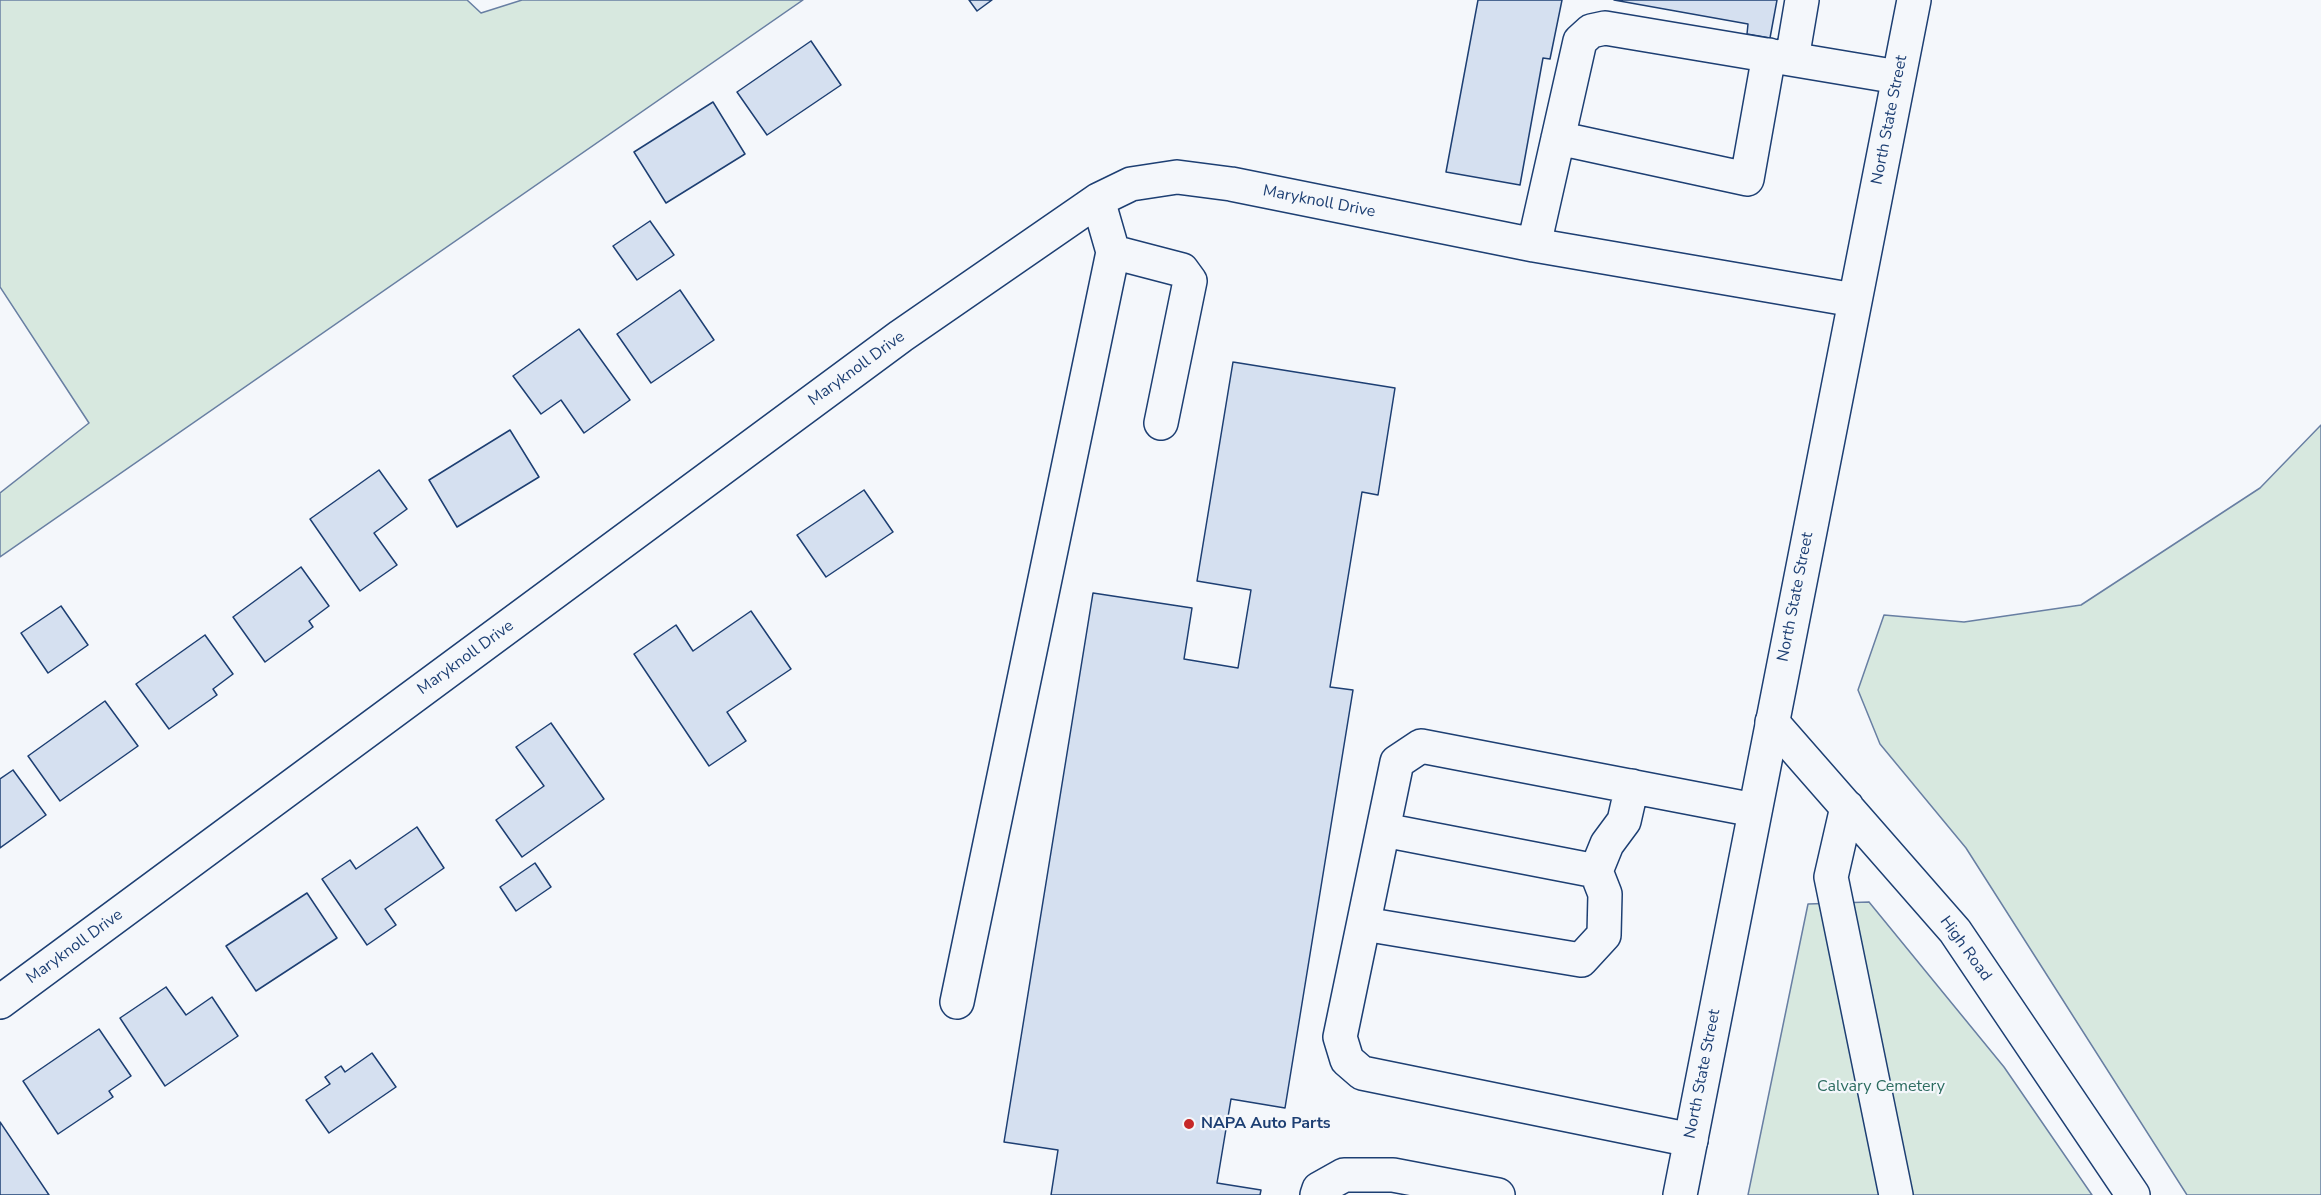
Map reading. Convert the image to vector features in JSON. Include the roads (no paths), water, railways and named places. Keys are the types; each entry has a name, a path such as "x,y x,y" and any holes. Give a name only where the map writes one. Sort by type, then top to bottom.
{"street":[{"path":"1558,138 1747,179 1781,57 1802,0"},
{"name":"North State Street","path":"1680,1195 1914,0"},
{"path":"1534,245 1580,41 1591,31 1605,28 1898,77"},
{"name":"Maryknoll Drive","path":"0,1002 901,336 1098,200 1131,184 1177,177 1231,184 1534,245 1854,300"},
{"path":"957,1002 1113,252 1098,200"},
{"path":"1113,252 1182,270 1190,281 1161,423"},
{"name":"High Road","path":"1772,722 1955,931 2133,1195"},
{"path":"1691,1140 1362,1073 1347,1060 1340,1037 1397,762 1421,746 1754,810"},
{"path":"1364,924 1581,960 1604,935 1605,894 1596,871 1607,844 1624,822 1632,786"},
{"path":"1847,807 1831,877 1896,1195"},
{"path":"1383,830 1596,871"},
{"path":"1317,1195 1318,1189 1344,1175 1393,1175 1498,1195"}],"place":[{"name":"NAPA Auto Parts","path":"1189,1124"}],"park label":[{"name":"Calvary Cemetery","path":"1881,1087"}]}
